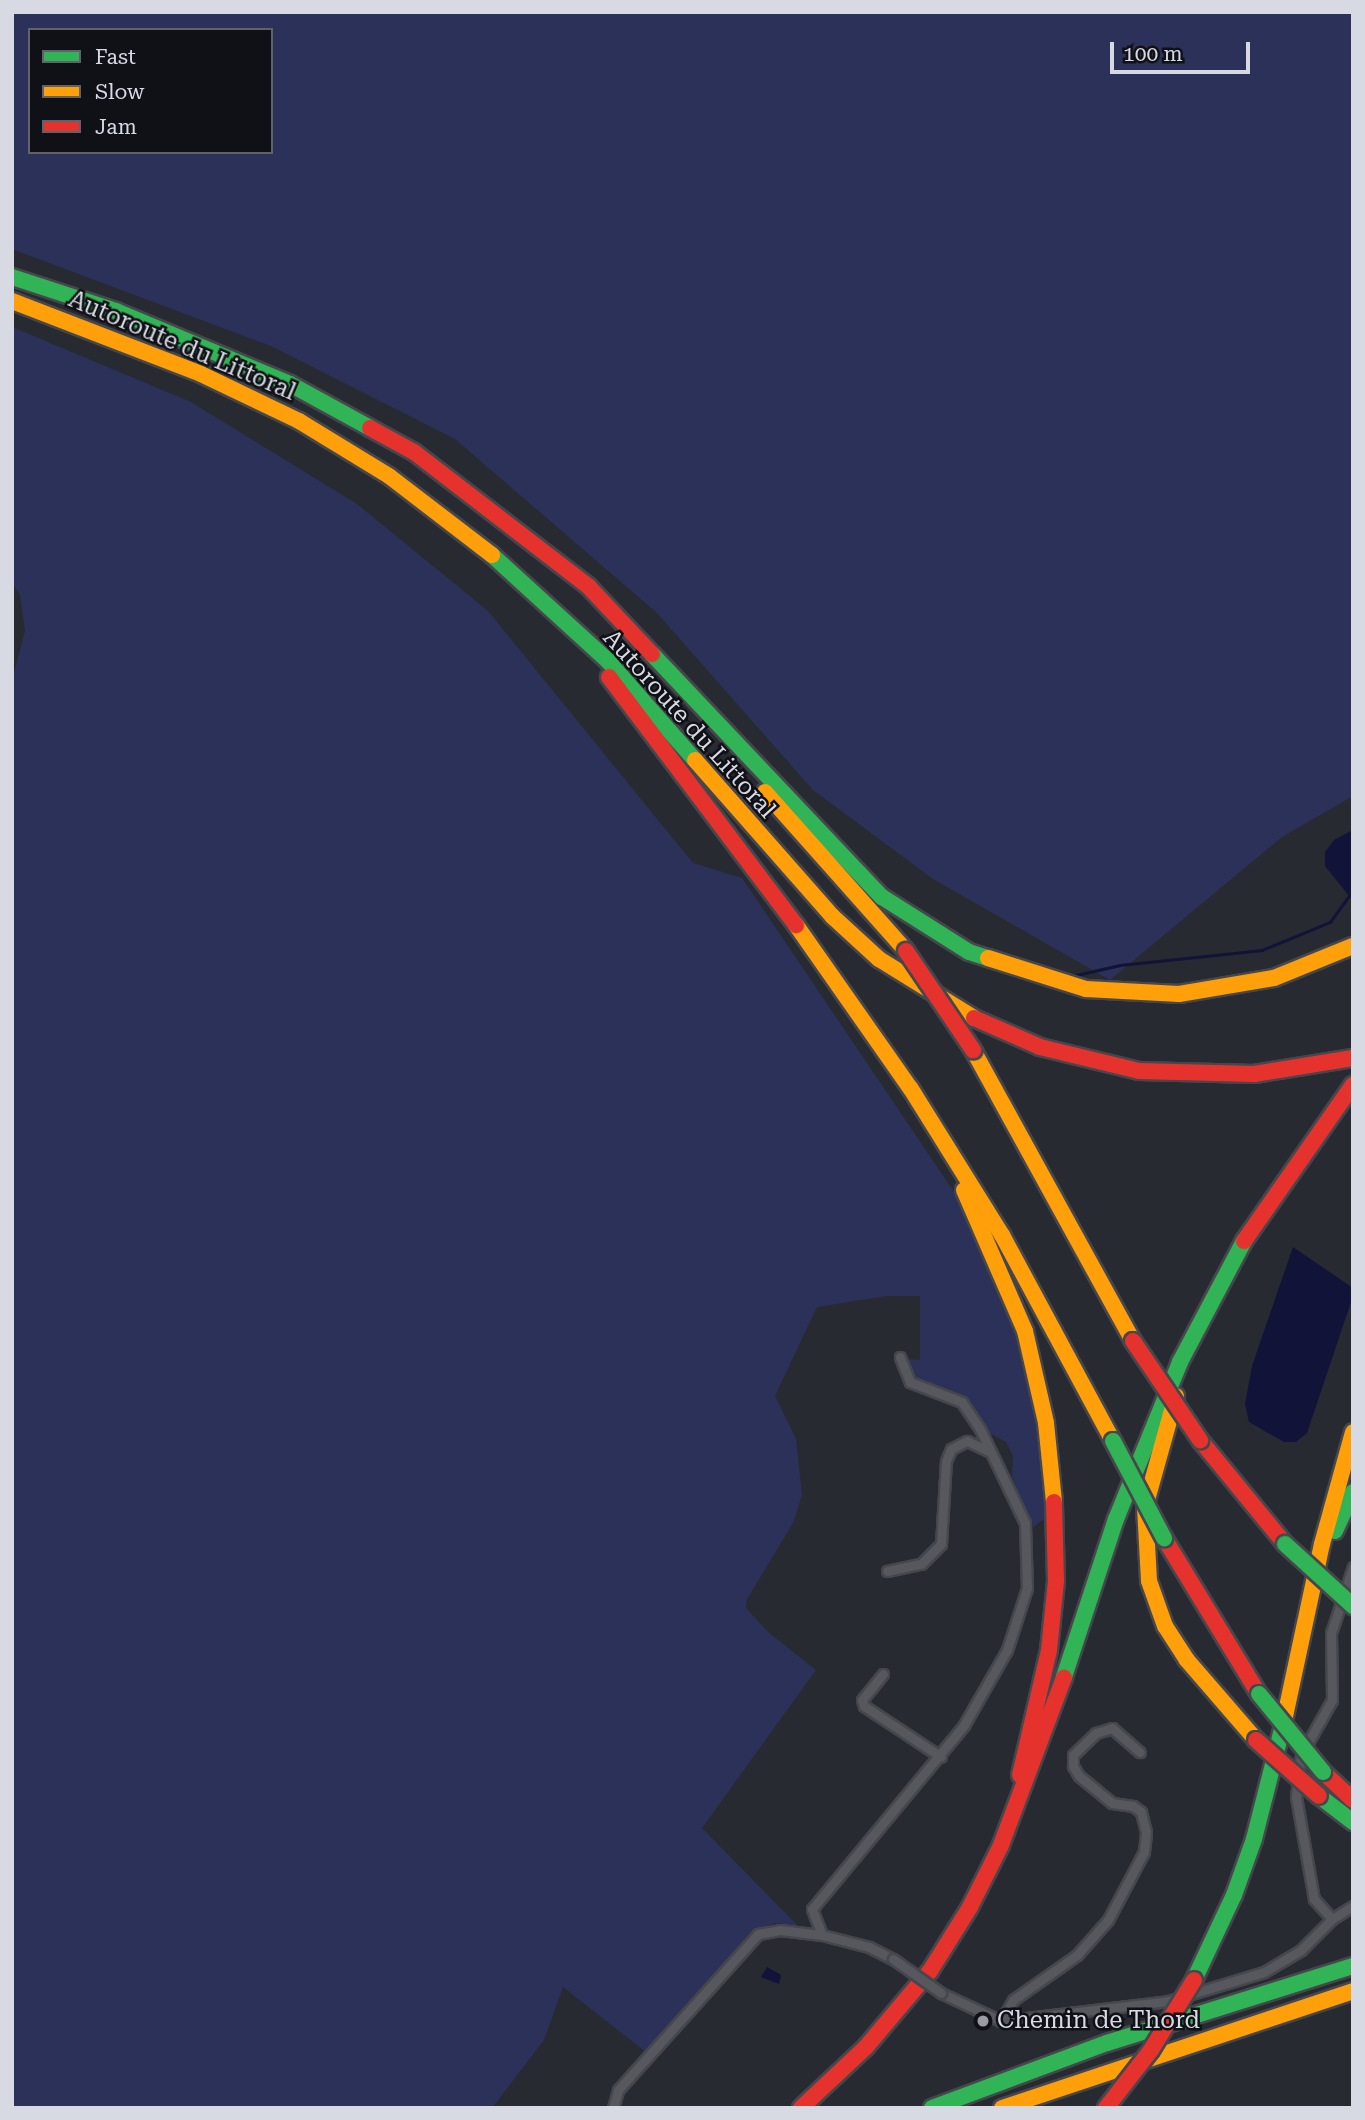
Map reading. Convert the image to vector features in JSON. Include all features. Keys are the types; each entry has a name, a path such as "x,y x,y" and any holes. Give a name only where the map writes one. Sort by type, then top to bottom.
{"highway":[{"name":"Autoroute du Littoral","path":"12,277 116,312 344,411 414,452 494,510 564,570 589,587 882,897 969,952 1086,989 1180,994 1254,984 1296,972 1353,946"},
{"name":"Autoroute du Littoral","path":"12,301 201,374 299,421 389,476 468,534 624,679 832,916 878,959 959,1012 1040,1047 1139,1071 1254,1074 1318,1066 1353,1058"},
{"path":"564,570 906,951 973,1051 1133,1340 1200,1440 1285,1544 1353,1606"},
{"path":"581,638 778,899 911,1089 1002,1235 1164,1538 1217,1631 1259,1695 1324,1772 1353,1800"},
{"path":"801,2108 866,2047 930,1971 970,1907 1001,1845 1041,1747 1116,1519 1180,1362 1248,1233 1353,1085"},
{"path":"911,1089 983,1226 1025,1331 1046,1423 1054,1493 1056,1581 1036,1720 1017,1784 970,1907"},
{"path":"1353,1097 1279,1199 1211,1316 1163,1432 1145,1507 1146,1564 1165,1626 1205,1684 1256,1740 1353,1822"},
{"path":"1297,1665 1321,1544 1353,1432"},
{"path":"1106,2108 1151,2050 1194,1980 1231,1904 1254,1839 1297,1665 1338,1520 1353,1492"},
{"path":"932,2108 1107,2043 1353,1966"},
{"path":"1002,2108 1353,1992"}],"street":[{"path":"822,1935 812,1909 941,1757 999,1666 1027,1588 1025,1524 992,1452 962,1402 916,1387 900,1357"},
{"path":"887,1571 921,1563 941,1544 946,1461 951,1449 967,1441 992,1452"},
{"path":"1332,1919 1311,1891 1296,1790 1301,1755 1332,1700 1331,1633 1353,1567"},
{"path":"883,1674 862,1700 864,1706 941,1757"},
{"path":"1002,2021 1013,2000 1077,1955 1108,1920 1144,1852 1146,1832 1141,1812 1133,1806 1112,1803 1079,1776 1073,1766 1073,1755 1096,1733 1112,1728 1140,1752"},
{"path":"613,2108 618,2090 758,1934 780,1930 822,1935 869,1947 893,1959 941,1993 1002,2021 1202,1994 1290,1958 1332,1919 1353,1906"}],"shaded area":[{"path":"12,12 1353,12 1353,796 1282,837 1110,980 933,879 813,790 657,613 455,439 271,346 12,249"},
{"path":"12,327 191,402 357,504 488,611 693,863 742,878 973,1220 1017,1337 1040,1434 1051,1514 1032,1528 1012,1477 1013,1456 1006,1442 985,1431 970,1407 914,1382 909,1372 907,1359 920,1360 920,1296 887,1296 817,1307 775,1396 796,1439 802,1495 793,1523 747,1599 746,1608 768,1632 816,1670 702,1828 798,1926 775,1923 750,1933 647,2053 563,1987 544,2040 492,2108 12,2108 12,680 25,631 20,595 12,583"},
{"path":"1353,830 1353,901 1325,866 1325,852 1334,840"},
{"path":"1293,1247 1353,1288 1353,1296 1307,1433 1296,1442 1284,1442 1249,1422 1245,1404 1252,1366"},
{"path":"767,1967 781,1975 779,1984 761,1977"}],"waterway":[{"path":"1072,976 1120,965 1262,950 1330,922 1348,897"}],"traffic: fast":[{"path":"12,277 116,311 290,384 370,428"},
{"path":"492,555 608,661 695,760"},
{"path":"652,654 882,897 969,952 988,958"},
{"path":"1064,1677 1116,1519 1180,1362 1244,1241"},
{"path":"1113,1441 1164,1538"},
{"path":"1335,1531 1353,1492"},
{"path":"1285,1544 1353,1606"},
{"path":"1259,1694 1323,1772"},
{"path":"1194,1980 1234,1895 1254,1839 1284,1721"},
{"path":"1319,1796 1353,1822"},
{"path":"932,2108 1107,2043 1353,1966"}],"traffic: slow":[{"path":"12,301 201,374 299,421 389,476 492,555"},
{"path":"695,760 832,916 879,959 974,1018"},
{"path":"765,792 906,951"},
{"path":"796,925 911,1089 1002,1235 1113,1441"},
{"path":"988,958 1086,989 1179,994 1274,978 1353,946"},
{"path":"973,1050 1133,1341"},
{"path":"964,1190 1025,1331 1046,1423 1054,1502"},
{"path":"1176,1396 1145,1507 1149,1581 1165,1626 1187,1660 1256,1740"},
{"path":"1284,1721 1322,1544 1353,1432"},
{"path":"1002,2108 1353,1991"}],"traffic: jam":[{"path":"370,428 414,452 589,587 652,654"},
{"path":"609,677 796,925"},
{"path":"906,951 973,1050"},
{"path":"974,1018 1040,1047 1139,1071 1254,1074 1353,1058"},
{"path":"1244,1241 1353,1085"},
{"path":"1133,1341 1200,1440"},
{"path":"1200,1440 1285,1544"},
{"path":"1020,1775 1049,1650 1056,1581 1054,1502"},
{"path":"1164,1538 1259,1694"},
{"path":"801,2108 866,2047 930,1971 970,1907 1001,1845 1064,1677"},
{"path":"1256,1740 1319,1796"},
{"path":"1323,1772 1353,1800"},
{"path":"1106,2108 1151,2050 1194,1980"}],"place":[{"name":"Chemin de Thord","path":"983,2021"}]}
